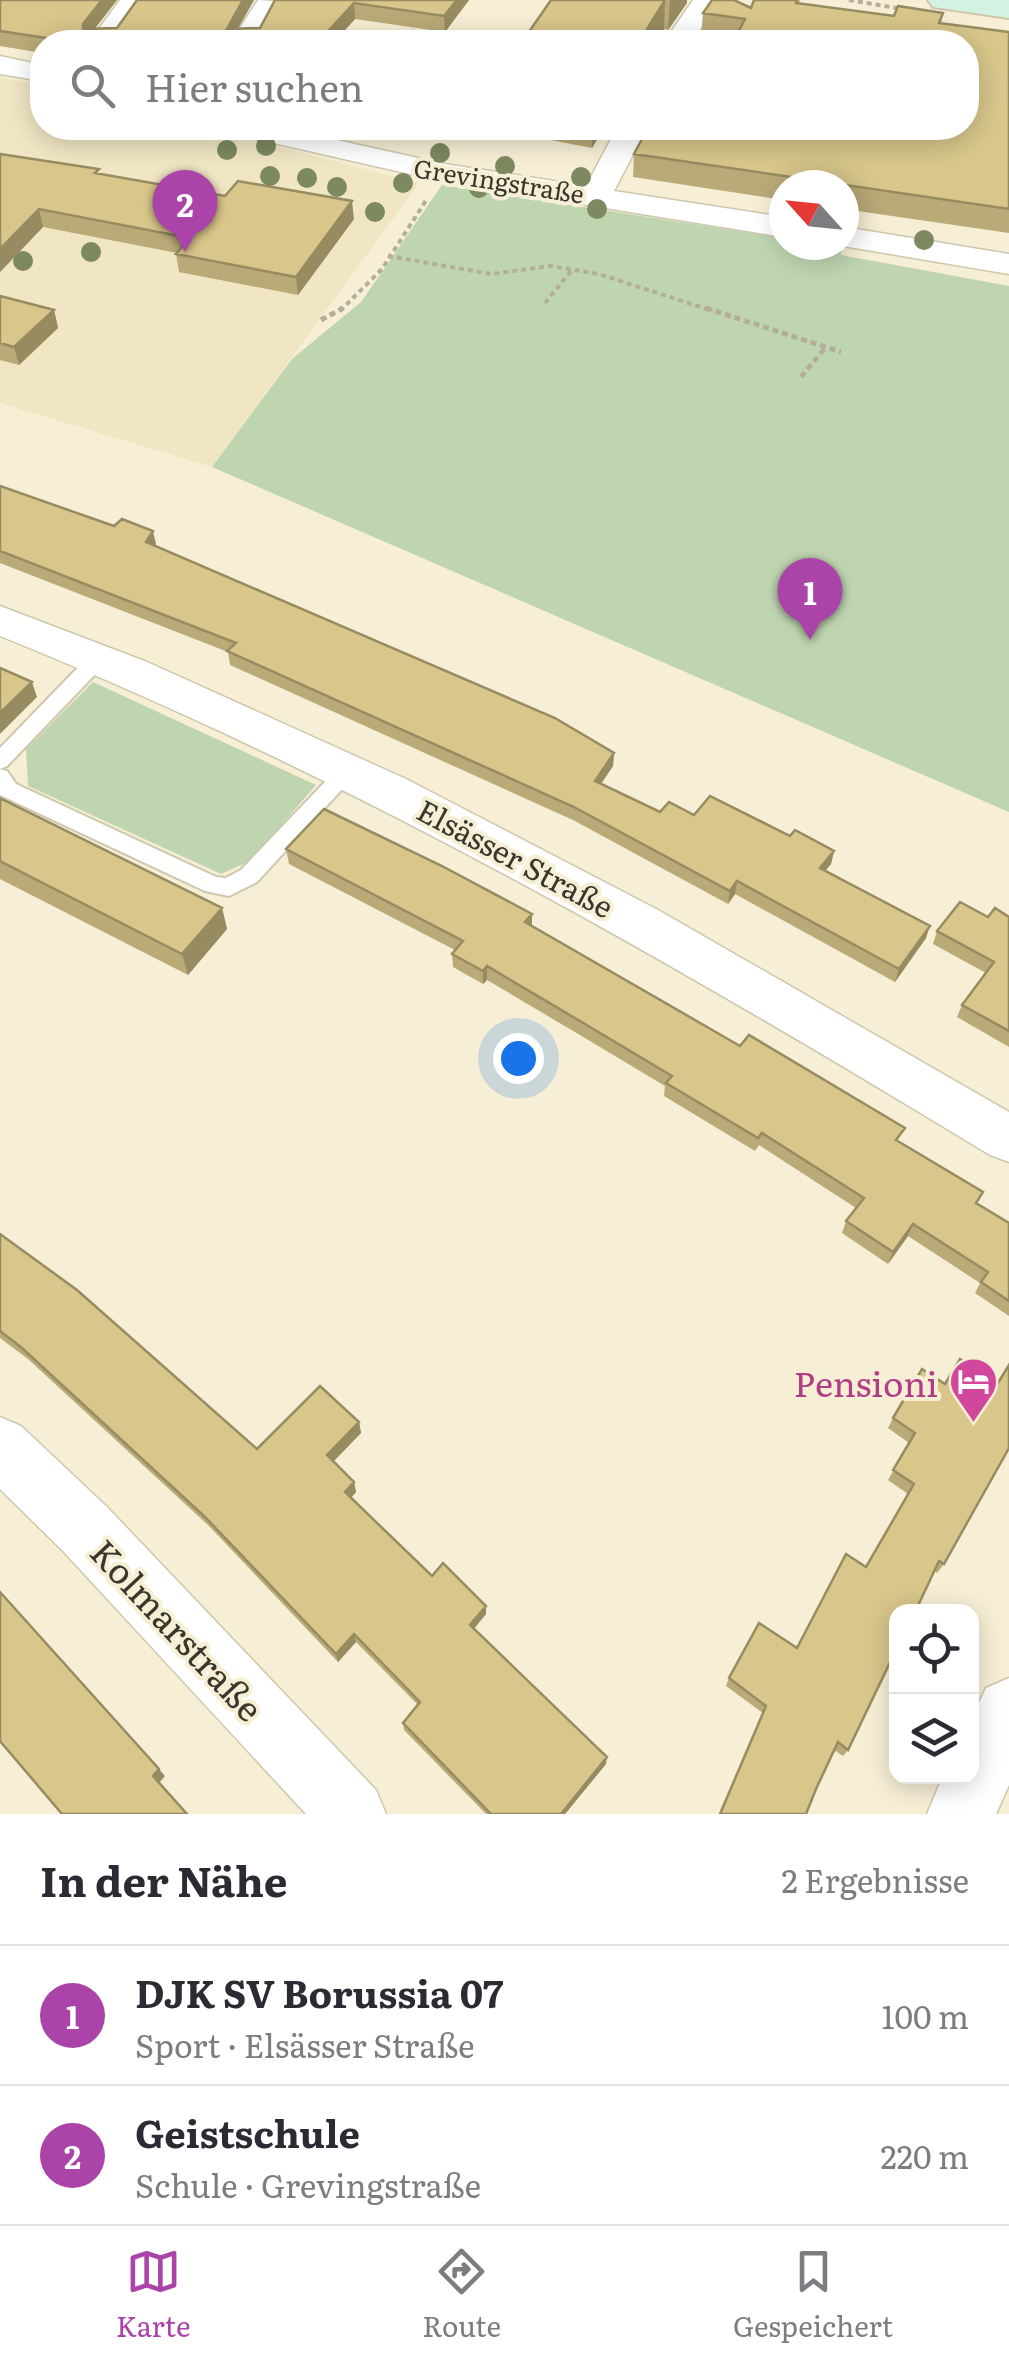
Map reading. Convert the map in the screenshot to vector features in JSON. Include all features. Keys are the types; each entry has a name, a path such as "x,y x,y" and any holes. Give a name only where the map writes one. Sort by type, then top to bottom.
{"main road":[{"path":"944,0 1009,9"}],"street":[{"path":"112,30 134,0"},
{"path":"686,30 707,0"},
{"path":"252,30 270,2"},
{"path":"0,65 30,71"},
{"name":"Grevingstraße","path":"297,140 445,173 603,182 769,223"},
{"name":"Grevingstraße","path":"401,164 417,144 436,140"},
{"name":"Grevingstraße","path":"603,182 626,140"},
{"name":"Grevingstraße","path":"572,162 603,182"},
{"path":"859,239 1009,264"},
{"name":"Elsässer Straße","path":"0,620 100,657 350,768 732,972 1009,1139"},
{"name":"Kolmarstraße","path":"0,1448 85,1529 352,1814"},
{"path":"961,1814 1009,1711"}],"lane":[{"path":"0,761 100,657"},
{"path":"0,777 8,790 213,886 229,888 249,876 350,768"}],"path":[{"path":"320,320 349,306 445,173"},
{"path":"388,256 491,274 532,266 599,274 841,352"},
{"path":"545,303 572,270"},
{"path":"801,377 825,348"}],"shaded area":[{"path":"0,77 30,83 30,140 251,140 419,183 212,467 0,403"}],"green space":[{"path":"442,185 769,236 769,260 859,258 1009,286 1009,812 212,467 292,359 361,302"},
{"path":"93,682 316,785 250,861 221,874 28,786 26,749"}],"building":[{"path":"0,0 102,0 83,29 117,28 137,0 243,0 227,29 260,28 275,0 457,0 444,16 354,3 329,30 30,30 30,36 0,31"},
{"path":"551,0 665,0 646,30 530,30"},
{"path":"712,0 734,0 751,8 754,0 797,0 796,3 894,16 898,6 943,13 939,23 1009,32 1009,209 859,187 859,170 769,170 769,174 634,154 642,140 979,140 979,30 739,30 745,19 703,13"},
{"path":"0,154 99,169 95,173 225,196 238,181 352,201 296,277 176,254 190,238 39,209 0,249"},
{"path":"0,296 54,310 14,347 0,343"},
{"path":"0,486 114,526 122,519 153,531 146,542 555,718 614,753 595,781 660,812 669,802 694,815 710,796 790,836 795,830 834,851 820,868 930,926 899,969 737,881 730,891 574,807 227,651 236,643 0,551"},
{"path":"0,668 32,682 0,713"},
{"path":"0,798 222,908 182,954 0,861"},
{"path":"324,809 532,914 525,922 740,1046 749,1035 905,1128 896,1140 983,1192 976,1203 1009,1223 1009,1301 981,1282 988,1272 913,1224 893,1252 846,1221 864,1198 762,1133 758,1138 666,1083 672,1076 487,966 483,971 452,954 463,941 286,849"},
{"path":"960,902 988,917 995,908 1009,917 1009,1031 962,1005 994,962 937,931"},
{"path":"0,1234 77,1290 257,1449 320,1386 359,1422 327,1455 354,1482 345,1492 432,1576 443,1563 486,1606 470,1625 607,1757 561,1814 491,1814 403,1723 420,1702 354,1634 336,1654 205,1517 0,1331"},
{"path":"960,1359 998,1383 1009,1365 1009,1448 944,1564 939,1561 919,1604 889,1604 889,1665 848,1750 838,1742 806,1814 720,1814 766,1706 729,1678 759,1623 797,1648 846,1554 866,1567 914,1484 893,1470 915,1433 893,1418 922,1369 945,1384"},
{"path":"0,1592 159,1769 153,1776 187,1814 62,1814 0,1741"}],"place":[{"name":"Geistschule","path":"185,252"},
{"name":"DJK SV Borussia 07","path":"810,640"},
{"name":"Pensioni","path":"973,1424"}]}
